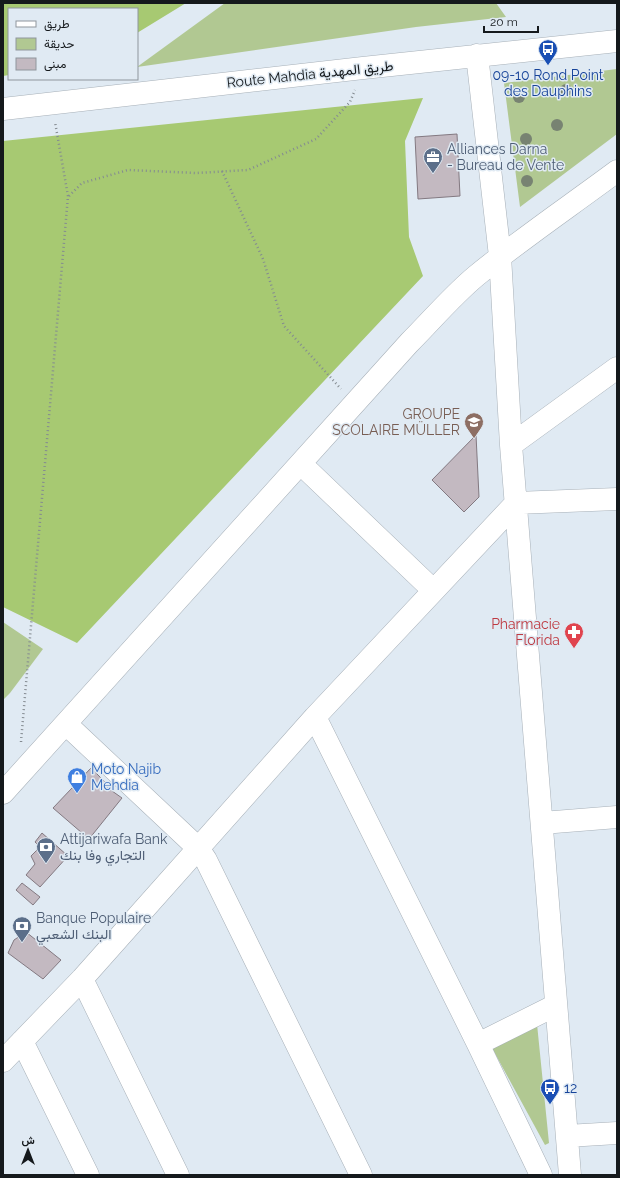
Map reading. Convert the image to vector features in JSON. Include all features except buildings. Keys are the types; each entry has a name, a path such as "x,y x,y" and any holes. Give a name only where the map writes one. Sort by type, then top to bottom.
{"street":[{"name":"Route Mahdia طريق المهدية","path":"3,109 51,102 617,41"},
{"path":"477,56 500,256 511,444 570,1175"},
{"path":"3,793 409,343 455,296 500,256 617,171"},
{"path":"511,444 617,368"},
{"path":"301,464 433,590"},
{"path":"3,1061 82,979 315,717 516,503 617,499"},
{"path":"315,717 478,1044 541,1175"},
{"path":"66,724 198,848 206,860 361,1175"},
{"path":"542,823 617,817"},
{"path":"82,979 178,1175"},
{"path":"478,1044 556,1005"},
{"path":"22,1041 88,1175"},
{"path":"567,1136 617,1133"}],"path":[{"path":"68,196 82,183 128,170 196,173 248,170 316,139 350,102 363,68"},
{"path":"21,744 68,196 51,102"},
{"path":"222,172 263,260 284,326 355,404"}],"green space":[{"path":"3,3 186,3 138,32 138,8 8,8 8,75 3,76"},
{"path":"225,3 496,3 506,17 416,27 138,66"},
{"path":"617,69 617,134 520,207 504,83"},
{"path":"423,98 405,141 409,237 423,276 77,643 3,607 3,141"},
{"path":"3,622 43,649 3,700"},
{"path":"537,1024 549,1143 545,1145 492,1048"}],"place":[{"name":"09-10 Rond Point des Dauphins","path":"548,66"},
{"name":"Alliances Darna - Bureau de Vente","path":"433,174"},
{"name":"GROUPE SCOLAIRE MÜLLER","path":"474,439"},
{"name":"Pharmacie Florida","path":"574,649"},
{"name":"Moto Najib Mehdia","path":"77,794"},
{"name":"Attijariwafa Bank التجاري وفا بنك","path":"46,864"},
{"name":"Banque Populaire البنك الشعبي","path":"22,943"},
{"name":"12","path":"550,1105"}]}
